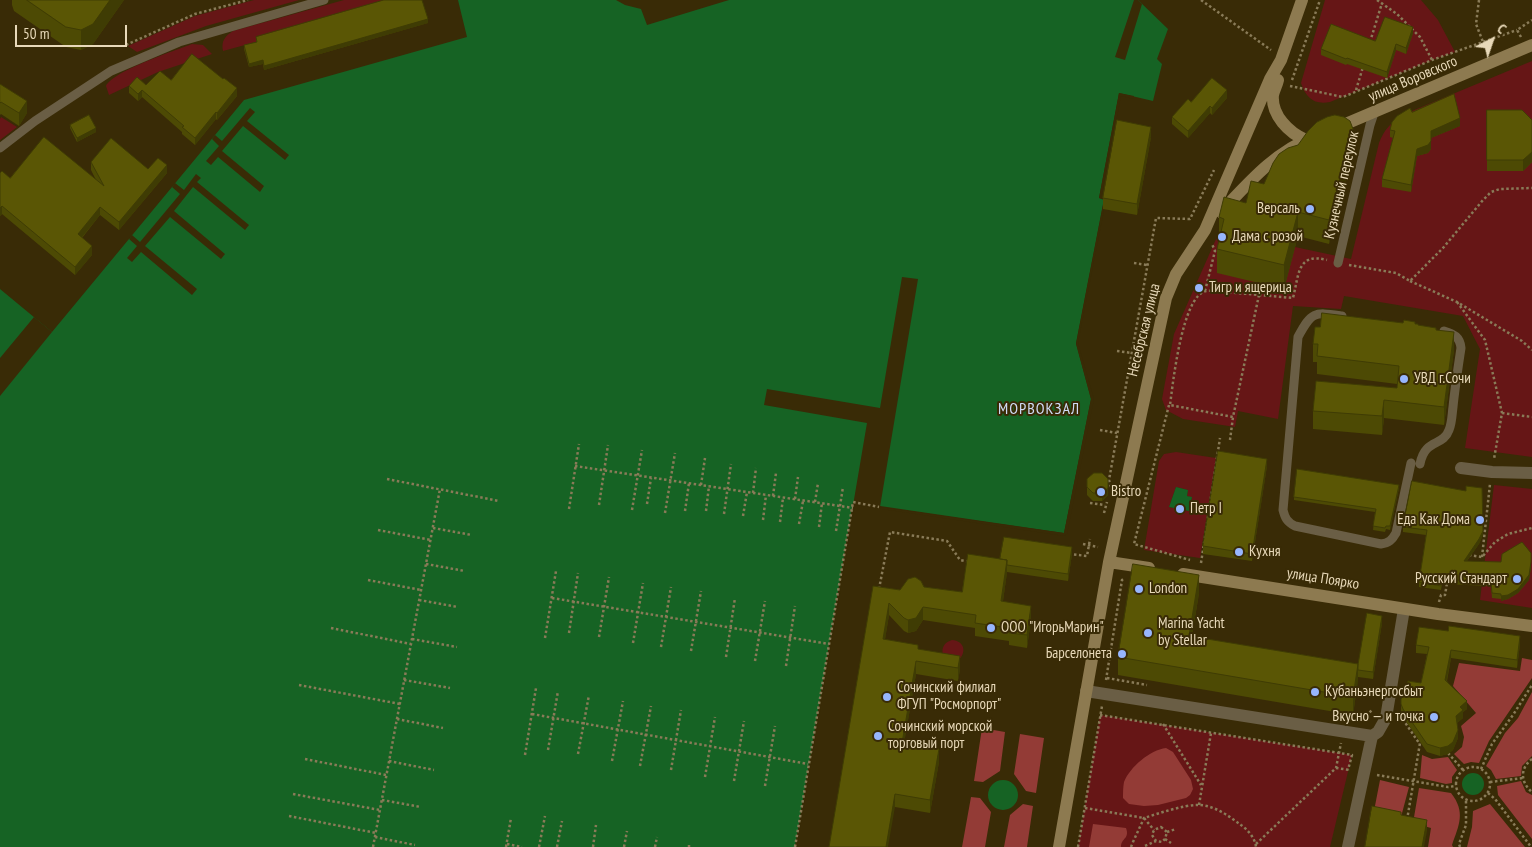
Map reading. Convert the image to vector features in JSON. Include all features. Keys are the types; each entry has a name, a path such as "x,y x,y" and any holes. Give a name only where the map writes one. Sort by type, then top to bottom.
{"main road":[{"name":"Несебрская улица","path":"1059,847 1109,562 1166,298 1176,274 1205,230 1302,0"},
{"name":"улица Воровского","path":"1205,230 1266,165 1282,152 1306,140 1532,45"},
{"path":"1277,56 1278,82 1273,92 1276,111 1280,120 1288,128 1298,137 1306,140"},
{"name":"улица Поярко","path":"1109,562 1404,609 1532,626"}],"street":[{"path":"1461,468 1532,474"},
{"path":"1086,691 1372,736 1378,732 1386,718 1404,609"},
{"path":"1348,847 1372,736"}],"lane":[{"path":"0,148 34,121 111,71 179,42 324,0"},
{"name":"Кузнечный переулок","path":"1338,262 1374,113"},
{"path":"1349,317 1320,313 1313,315 1303,327 1298,337 1283,510 1284,517 1295,526 1381,544 1388,543 1396,533 1415,464 1426,449 1440,441 1449,430 1461,348 1457,336 1436,330"}],"path":[{"path":"126,46 195,14 248,0"},
{"path":"1201,0 1277,56"},
{"path":"1320,0 1290,87 1343,97 1432,60 1517,30"},
{"path":"1377,0 1397,14 1420,37 1432,60"},
{"path":"1479,0 1476,24 1483,42"},
{"path":"1368,48 1382,3"},
{"path":"1356,92 1364,65"},
{"path":"1410,281 1443,248 1491,192 1500,189 1532,188"},
{"path":"1134,544 1170,404 1177,355 1185,321 1196,297 1205,291 1294,298 1302,264 1309,258 1317,257 1396,273 1457,302 1522,341 1532,350"},
{"path":"1134,263 1148,265"},
{"path":"1230,440 1233,417 1259,295"},
{"path":"1457,302 1485,340 1502,413 1492,472 1482,557"},
{"path":"1117,351 1132,353"},
{"path":"1170,404 1233,417"},
{"path":"1502,413 1532,417"},
{"path":"1100,430 1117,433"},
{"path":"1200,563 1220,438"},
{"path":"569,508 579,444"},
{"path":"599,505 608,445"},
{"path":"632,510 642,450"},
{"path":"664,513 675,453"},
{"path":"701,485 705,458"},
{"path":"724,514 731,464"},
{"path":"576,466 853,508"},
{"path":"753,493 756,468"},
{"path":"773,496 776,473"},
{"path":"795,499 798,477"},
{"path":"647,504 651,478"},
{"path":"387,479 499,501"},
{"path":"815,502 818,483"},
{"path":"685,512 689,484"},
{"path":"706,511 709,486"},
{"path":"836,531 843,487"},
{"path":"373,847 440,489"},
{"path":"743,516 747,492"},
{"path":"763,520 766,495"},
{"path":"780,522 783,498"},
{"path":"800,524 803,500"},
{"path":"794,847 853,502 880,507"},
{"path":"819,527 822,503"},
{"path":"1090,503 1106,505"},
{"path":"433,528 472,536"},
{"path":"1482,557 1495,542 1508,534 1532,528"},
{"path":"378,530 431,540"},
{"path":"879,589 890,532 947,541 960,560 976,563"},
{"path":"1062,553 1087,556 1090,539"},
{"path":"1083,544 1098,547"},
{"path":"1467,555 1482,557"},
{"path":"426,564 465,571"},
{"path":"545,638 556,571"},
{"path":"568,633 578,573"},
{"path":"1078,847 1122,580 1129,576"},
{"path":"599,637 608,577"},
{"path":"1440,601 1440,595 1446,595 1448,578"},
{"path":"368,580 421,590"},
{"path":"633,643 643,583"},
{"path":"661,647 671,587"},
{"path":"692,651 701,591"},
{"path":"552,598 829,644"},
{"path":"726,657 735,598"},
{"path":"419,600 458,608"},
{"path":"755,661 765,601"},
{"path":"786,666 795,606"},
{"path":"331,628 411,644"},
{"path":"412,638 457,647"},
{"path":"1107,678 1150,686"},
{"path":"404,680 450,688"},
{"path":"299,685 400,704"},
{"path":"1481,769 1492,744 1532,685"},
{"path":"524,755 536,688"},
{"path":"548,750 558,691"},
{"path":"578,754 589,695"},
{"path":"612,761 623,701"},
{"path":"640,766 651,706"},
{"path":"1354,719 1364,718 1374,706"},
{"path":"671,770 681,710"},
{"path":"1396,710 1420,744 1406,827"},
{"path":"532,714 809,764"},
{"path":"1100,715 1352,755 1348,770"},
{"path":"705,777 715,717"},
{"path":"397,720 443,728"},
{"path":"734,781 744,721"},
{"path":"1163,724 1202,786"},
{"path":"765,786 775,726"},
{"path":"1199,805 1211,733"},
{"path":"1448,753 1462,770"},
{"path":"304,759 386,775"},
{"path":"1532,759 1525,766 1523,778 1532,792"},
{"path":"389,761 434,770"},
{"path":"1471,767 1481,769 1487,774 1490,782 1488,793 1480,800 1470,802 1459,795 1456,786 1457,777 1462,770 1471,767"},
{"path":"1256,846 1336,768 1414,782 1448,787 1456,786"},
{"path":"1490,782 1523,778"},
{"path":"1488,793 1495,799 1531,847"},
{"path":"293,794 380,810"},
{"path":"382,800 420,807"},
{"path":"1460,847 1459,844 1466,825 1466,800"},
{"path":"1085,808 1144,818 1199,805 1217,810 1232,818 1245,828 1255,840 1256,846"},
{"path":"289,816 376,833"},
{"path":"539,847 545,816"},
{"path":"511,818 506,846 522,847"},
{"path":"1144,818 1154,830"},
{"path":"1131,847 1144,818"},
{"path":"557,847 562,821"},
{"path":"592,847 596,825"},
{"path":"1154,830 1161,827 1167,832"},
{"path":"1167,832 1176,829"},
{"path":"1154,830 1152,835 1156,841"},
{"path":"624,847 627,831"},
{"path":"1145,846 1156,841 1162,842 1167,832"},
{"path":"375,837 415,845"},
{"path":"655,847 657,837"},
{"path":"1165,839 1171,843"}],"shaded area":[{"path":"254,0 299,0 206,26 137,52 128,46 195,16"},
{"path":"344,0 409,0 223,51 224,39 233,31"},
{"path":"458,0 616,0 625,5 641,9 647,25 729,0 1138,0 1168,29 1157,59 1162,64 1153,101 1119,93 1099,198 1104,199 1076,343 1091,399 1064,533 853,502 795,847 0,847 0,289 52,332 244,100 467,37"},
{"path":"1325,0 1421,0 1438,20 1455,52 1330,102 1315,101 1305,93 1301,83"},
{"path":"192,44 203,45 212,54 158,72 109,95 106,86 120,74"},
{"path":"1532,61 1532,457 1465,448 1480,349 1463,316 1344,296 1341,309 1293,306 1278,419 1238,411 1235,427 1183,419 1166,410 1162,399 1174,334 1224,221 1295,247 1351,259 1379,143 1390,125 1400,116"},
{"path":"1,117 17,127 0,140 0,119"},
{"path":"1176,452 1216,458 1200,558 1144,550 1159,461 1164,454","holes":["1176,487 1188,490 1187,496 1192,498 1189,511 1169,507"]},
{"path":"1494,485 1532,489 1532,608 1480,600"},
{"path":"1176,487 1188,490 1187,496 1192,497 1189,511 1169,507"},
{"path":"952,640 962,644 963,653 959,660 943,655 944,645"},
{"path":"1522,658 1532,660 1532,678 1489,741 1479,763 1471,762 1464,764 1454,754 1462,747 1464,737 1461,726 1476,713 1453,686 1459,663 1520,671"},
{"path":"1532,692 1532,756 1522,766 1521,776 1496,779 1491,770 1486,766 1505,733 1518,718"},
{"path":"1100,715 1352,755 1330,847 1078,847"},
{"path":"982,728 1005,732 1000,771 983,782 974,781"},
{"path":"1020,734 1044,738 1036,793 1026,791 1014,774"},
{"path":"1166,748 1173,752 1191,780 1193,789 1190,795 1186,798 1158,805 1129,804 1123,798 1124,782 1127,776 1141,760 1160,749"},
{"path":"1422,755 1432,759 1448,757 1457,770 1452,777 1452,783 1446,784 1420,778"},
{"path":"1473,773 1481,776 1484,784 1481,792 1473,795 1465,792 1462,784 1465,776"},
{"path":"1003,780 1014,784 1018,795 1014,806 1003,810 992,806 988,795 992,784"},
{"path":"1380,780 1409,787 1401,817 1374,811"},
{"path":"1521,781 1526,792 1532,795 1532,839 1498,795 1497,786"},
{"path":"1419,788 1451,793 1456,800 1460,819 1453,847 1428,847 1431,828 1413,823"},
{"path":"971,797 980,798 991,812 985,847 962,847"},
{"path":"1023,804 1033,806 1027,847 1004,847 1010,815"},
{"path":"1490,804 1525,847 1467,847 1472,827 1473,811"},
{"path":"1093,824 1126,828 1127,834 1121,847 1089,847"}],"pier":[{"path":"1134,0 1138,0 1142,4 1125,60 1115,57"},
{"path":"1119,93 1134,96 1134,99 1121,96 1102,196 1106,200 1078,343 1094,399 1067,534 1064,536 855,505 797,847 795,847 867,423 764,405 767,389 880,408 902,277 918,279 880,507 1064,533 1091,399 1076,344 1104,200 1099,198"},
{"path":"250,108 255,112 247,121 289,155 285,160 243,126 222,151 264,186 260,192 218,157 211,165 206,161 219,146 212,139 215,135 222,141"},
{"path":"196,174 201,178 197,182 249,225 245,230 193,187 174,211 225,254 221,259 170,217 145,246 197,289 192,295 141,252 132,262 127,258 137,246 129,239 132,235 140,242 180,194 172,187 175,183 184,190"},
{"path":"34,317 52,332 0,396 0,358"}],"building":[{"path":"27,0 110,0 93,24 81,30 66,27"},
{"path":"384,0 422,0 428,19 264,66 263,60 249,64 244,45 257,42 256,37"},
{"path":"1385,17 1413,27 1406,48 1396,44 1387,72 1321,49 1331,24 1375,41"},
{"path":"192,54 237,88 195,138 182,127 184,126 142,90 138,94 129,86 137,77 146,85 160,71 171,80"},
{"path":"1212,78 1227,90 1212,108 1210,106 1188,131 1172,117 1188,99 1191,102"},
{"path":"0,84 27,101 19,113 0,103"},
{"path":"1454,94 1460,118 1431,131 1431,141 1428,145 1417,149 1411,185 1382,179 1395,131 1390,130 1392,122 1397,116 1410,108 1412,112"},
{"path":"1487,110 1522,110 1532,120 1532,152 1523,160 1487,160"},
{"path":"89,115 96,128 77,138 70,125"},
{"path":"1335,115 1350,121 1353,129 1329,220 1298,212 1284,265 1217,249 1224,219 1219,217 1224,197 1246,203 1251,181 1264,184 1279,154 1288,148 1298,145 1317,122"},
{"path":"1117,120 1151,127 1137,204 1103,198"},
{"path":"44,137 104,186 91,162 111,138 148,169 158,158 167,165 119,222 100,207 78,234 92,246 75,267 2,206 0,208 0,173 2,171 10,178"},
{"path":"1322,313 1403,323 1404,320 1436,328 1436,330 1454,332 1444,407 1384,400 1382,416 1313,411 1316,381 1397,388 1399,366 1317,356 1318,344 1313,344 1315,327 1320,327"},
{"path":"1218,451 1267,459 1252,554 1203,546"},
{"path":"1297,469 1399,485 1390,526 1385,528 1373,526 1376,509 1294,497"},
{"path":"1094,473 1102,473 1108,479 1108,488 1102,493 1093,493 1087,487 1087,479"},
{"path":"1412,481 1466,491 1466,486 1482,488 1483,531 1464,561 1501,562 1502,554 1522,542 1531,553 1531,562 1529,575 1518,589 1508,595 1501,596 1501,594 1492,593 1491,582 1442,579 1441,586 1419,582 1427,530 1403,527"},
{"path":"1004,537 1072,547 1068,574 1007,565 1007,560 1000,559"},
{"path":"968,554 1007,560 1001,601 1031,606 1027,635 1009,633 1009,628 975,623 976,615 923,607 916,618 908,620 889,603 883,639 918,645 918,649 960,656 958,668 916,661 902,743 939,749 930,800 895,794 886,847 829,847 873,586 900,590 908,579 915,577 921,581 924,587 962,592"},
{"path":"1133,564 1199,575 1189,636 1358,664 1353,697 1118,657"},
{"path":"1367,613 1382,616 1373,672 1358,670"},
{"path":"1449,626 1520,636 1517,660 1451,650 1445,680 1467,701 1460,707 1463,710 1456,716 1458,730 1453,742 1448,746 1440,748 1427,744 1403,709 1401,699 1406,691 1408,681 1421,683 1429,647 1416,645 1419,627 1448,631"},
{"path":"1372,806 1401,812 1401,815 1427,820 1422,847 1365,847"}],"place":[{"name":"Версаль","path":"1310,209"},
{"name":"Дама с розой","path":"1222,237"},
{"name":"Тигр и ящерица","path":"1199,288"},
{"name":"УВД г.Сочи","path":"1404,379"},
{"name":"Bistro","path":"1101,492"},
{"name":"Петр I","path":"1180,509"},
{"name":"Еда Как Дома","path":"1480,520"},
{"name":"Кухня","path":"1239,552"},
{"name":"Русский Стандарт","path":"1517,579"},
{"name":"London","path":"1139,589"},
{"name":"ООО \"ИгорьМарин\"","path":"991,628"},
{"name":"Marina Yacht by Stellar","path":"1148,633"},
{"name":"Барселонета","path":"1122,654"},
{"name":"Кубаньэнергосбыт","path":"1315,692"},
{"name":"Сочинский филиал ФГУП \"Росморпорт\"","path":"887,697"},
{"name":"Вкусно — и точка","path":"1434,717"},
{"name":"Сочинский морской торговый порт","path":"878,736"}],"district":[{"name":"МОРВОКЗАЛ","path":"1039,409"}]}
